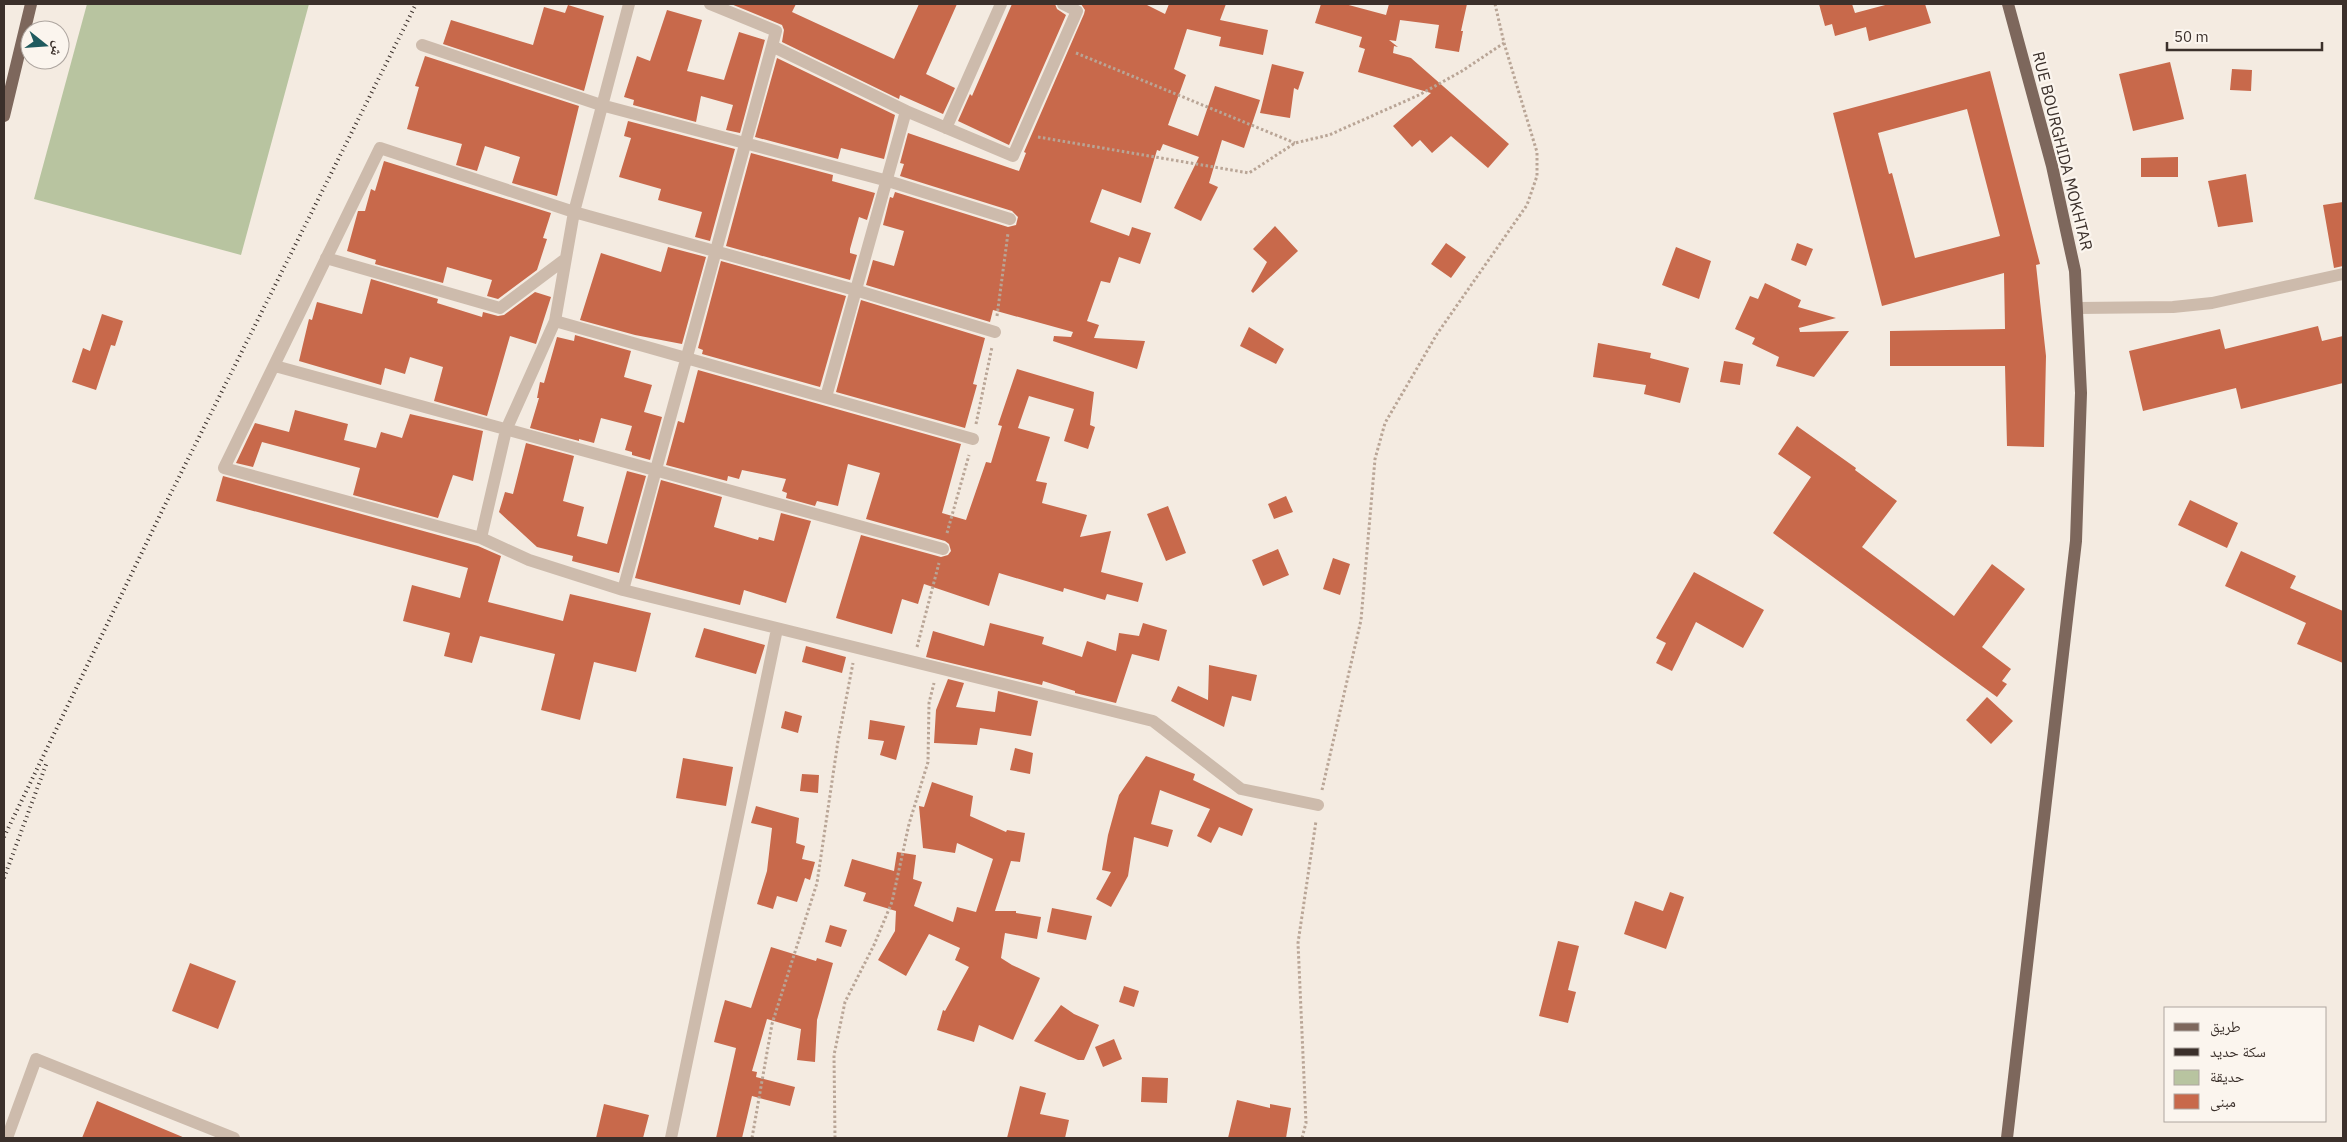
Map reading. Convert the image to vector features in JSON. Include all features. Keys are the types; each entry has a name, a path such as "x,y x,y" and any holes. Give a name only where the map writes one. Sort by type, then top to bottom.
{"main road":[{"path":"4,116 31,4"},
{"name":"RUE BOURGHIDA MOKHTAR","path":"2007,1138 2076,541 2081,393 2075,271 2052,166 2008,4"}],"street":[{"path":"481,538 506,430 555,321 564,260 574,212 629,4"},
{"path":"623,590 776,31 710,4"},
{"path":"946,128 1001,4"},
{"path":"772,46 906,111 1013,156 1024,135 1077,11 1063,4"},
{"path":"422,45 601,105 747,142 888,181 1010,218"},
{"path":"826,397 855,290 888,181 906,111"},
{"path":"995,332 855,290 574,212 380,148 224,468 481,538 529,560 623,590 1153,721 1241,789 1318,805"},
{"path":"326,258 500,308 564,260"},
{"path":"2078,308 2173,307 2212,303 2343,274"},
{"path":"555,321 973,439"},
{"path":"275,366 656,472 943,549"},
{"path":"671,1138 777,629"},
{"path":"7,1138 36,1059 234,1138"}],"path":[{"path":"1302,1138 1306,1122 1298,943 1318,805 1361,620 1375,459 1385,423 1437,334 1522,216 1533,192 1537,176 1536,152 1504,43 1495,4"},
{"path":"1024,135 1249,173 1295,143 1329,135 1419,95 1462,71 1504,43"},
{"path":"1062,47 1295,143"},
{"path":"752,1138 772,1024 817,884 838,741 856,648"},
{"path":"835,1138 834,1055 845,1002 874,945 892,902 909,824 928,762 929,703 938,668"}],"green space":[{"path":"87,4 309,4 241,255 34,199"}],"building":[{"path":"731,4 796,4 792,12 894,59 919,4 957,4 926,74 955,88 943,114 900,95 899,99 782,42 784,30 782,25"},
{"path":"1012,4 1055,4 1057,9 1066,15 1009,145 958,121 970,94 972,96"},
{"path":"1081,4 1145,4 1165,14 1169,4 1226,4 1220,20 1268,30 1263,55 1219,46 1221,37 1187,29 1174,69 1186,75 1168,125 1198,136 1215,86 1260,100 1244,148 1222,140 1209,183 1218,187 1201,221 1174,208 1199,157 1163,144 1160,151 1157,150 1141,203 1102,189 1090,222 1129,236 1132,227 1151,233 1140,264 1119,257 1110,283 1101,281 1087,321 1099,325 1094,338 1145,341 1137,369 1053,341 1054,336 1071,337 1073,332 993,310 990,322 866,285 873,260 894,266 904,231 883,225 890,197 893,198 895,192 1008,227 1016,225 1018,217 1012,211 900,176 904,164 900,163 908,133 1019,171 1026,153 1024,152 1084,14 1085,10"},
{"path":"1321,4 1345,4 1386,15 1389,4 1467,4 1459,52 1435,48 1439,25 1400,20 1396,41 1389,40 1398,47 1394,46 1393,53 1411,58 1509,144 1488,168 1451,136 1432,153 1420,140 1412,147 1393,126 1431,93 1358,72 1365,49 1359,47 1362,37 1315,23"},
{"path":"1819,4 1852,4 1855,13 1889,4 1925,4 1931,23 1869,41 1866,27 1835,36 1832,24 1825,26"},
{"path":"568,5 604,16 584,91 443,44 451,20 533,45 544,7 565,13"},
{"path":"667,10 702,20 687,71 724,80 739,32 765,40 740,133 726,130 733,105 701,96 696,122 633,105 634,100 624,97 637,56 650,61"},
{"path":"425,56 579,106 557,196 512,183 520,157 485,146 477,171 456,165 462,144 407,129 419,87 415,86"},
{"path":"777,58 895,115 884,159 841,148 838,159 755,137"},
{"path":"2170,62 2184,119 2133,131 2119,74"},
{"path":"1272,64 1304,72 1298,90 1294,88 1290,118 1260,113"},
{"path":"2232,69 2252,70 2251,91 2230,90"},
{"path":"1990,71 2040,264 2036,265 2046,356 2044,447 2007,446 2005,366 1890,366 1890,331 2005,329 2004,273 1882,306 1833,113","holes":["1967,109 2000,236 1915,258 1892,173 1889,174 1878,133"]},
{"path":"628,121 735,149 710,241 695,237 702,212 658,200 661,189 619,177 631,138 624,136"},
{"path":"751,153 833,175 832,181 875,193 867,220 859,217 850,249 850,253 857,255 850,280 726,246"},
{"path":"2178,157 2178,177 2141,177 2141,158"},
{"path":"384,161 551,213 543,238 547,239 537,270 498,299 487,296 492,280 447,267 443,283 375,264 376,260 347,251 358,211 365,211 371,189 375,191"},
{"path":"2246,174 2253,222 2218,227 2208,181"},
{"path":"2343,202 2343,266 2334,268 2323,205"},
{"path":"1275,226 1298,251 1253,293 1251,291 1267,262 1253,249"},
{"path":"1446,243 1466,257 1451,278 1431,264"},
{"path":"1797,243 1813,249 1806,266 1791,260"},
{"path":"668,247 706,257 682,344 635,335 580,320 601,253 661,272"},
{"path":"1676,247 1711,261 1699,299 1662,285"},
{"path":"721,261 846,296 820,387 702,354 703,350 698,348"},
{"path":"371,279 438,299 437,303 482,317 483,312 498,316 504,315 535,292 551,297 536,344 510,336 487,416 434,401 443,367 410,357 405,374 385,368 381,385 299,361 309,319 312,320 317,302 362,314"},
{"path":"1765,283 1801,300 1798,307 1836,318 1799,328 1800,332 1849,331 1814,377 1776,366 1779,357 1752,344 1755,338 1735,329 1750,296 1758,299"},
{"path":"861,300 985,338 973,384 977,385 965,428 836,392"},
{"path":"102,314 123,321 115,346 111,345 96,390 72,382 83,348 90,351"},
{"path":"2318,326 2322,341 2343,336 2343,383 2241,409 2236,388 2143,411 2129,351 2220,329 2225,349"},
{"path":"1249,327 1284,349 1276,364 1240,346"},
{"path":"575,335 631,351 624,377 652,385 644,412 662,417 650,460 632,455 632,452 625,450 632,426 601,418 594,443 530,428 539,398 537,398 540,382 544,383 557,337 574,341"},
{"path":"1598,343 1651,353 1650,358 1689,368 1680,403 1644,394 1646,385 1593,377"},
{"path":"1724,361 1743,364 1740,385 1720,382"},
{"path":"1017,369 1094,392 1090,425 1095,427 1088,449 1064,441 1074,409 1029,396 1018,428 1050,437 1036,481 1047,483 1042,503 1087,515 1080,537 1111,531 1101,572 1143,583 1138,602 1107,594 1105,600 1064,588 1063,592 999,573 989,606 924,584 918,604 902,599 892,634 853,623 836,618 861,535 941,557 948,555 951,551 949,544 945,541 866,519 880,473 848,464 838,506 817,501 815,506 786,498 787,493 782,491 786,479 742,470 739,479 728,476 727,481 666,465 678,421 684,423 698,370 961,444 942,513 966,520 986,462 991,463 1002,426 998,425"},
{"path":"295,410 348,424 344,440 376,448 381,432 402,438 410,414 483,431 473,481 453,475 438,518 353,495 360,468 262,442 253,467 236,463 255,423 289,432"},
{"path":"1797,426 1856,468 1855,470 1897,501 1862,547 1954,616 1992,564 2025,589 1982,647 2011,669 2002,681 2007,684 1997,697 1773,533 1811,477 1778,454"},
{"path":"526,443 574,456 563,501 584,507 577,536 607,544 627,471 646,476 619,573 572,561 573,556 537,547 499,512 505,492 513,494"},
{"path":"223,476 478,546 501,556 488,602 563,621 570,594 651,613 636,672 594,662 580,720 541,710 555,654 480,636 472,663 444,656 450,633 403,621 412,585 460,598 468,568 216,501"},
{"path":"661,480 722,497 714,527 758,540 759,537 774,541 781,513 811,521 786,603 744,590 740,605 635,578"},
{"path":"1286,496 1293,512 1274,519 1268,504"},
{"path":"2190,500 2238,523 2227,548 2178,525"},
{"path":"1168,506 1186,553 1166,561 1147,514"},
{"path":"1278,549 1289,575 1263,586 1252,560"},
{"path":"2241,551 2296,576 2290,588 2343,611 2343,663 2297,644 2306,623 2225,586"},
{"path":"1333,558 1350,564 1340,595 1323,589"},
{"path":"1694,572 1764,610 1743,648 1696,622 1672,671 1656,663 1666,643 1656,638"},
{"path":"990,623 1044,637 1042,644 1082,657 1087,641 1116,651 1119,633 1139,636 1143,623 1167,630 1159,661 1132,654 1116,703 1075,693 1075,691 1043,681 1042,685 926,657 933,631 984,646"},
{"path":"704,628 765,645 756,674 695,657"},
{"path":"806,646 846,657 842,673 802,662"},
{"path":"1209,665 1257,675 1251,701 1232,696 1224,727 1171,701 1178,686 1208,700"},
{"path":"948,679 964,683 956,707 995,712 998,691 1038,701 1031,736 980,728 977,745 934,743 936,710"},
{"path":"1987,697 2013,721 1991,744 1966,720"},
{"path":"785,711 802,716 798,733 781,728"},
{"path":"870,720 905,726 896,760 880,755 884,741 868,739"},
{"path":"1015,748 1033,753 1030,774 1010,770"},
{"path":"1146,756 1195,774 1193,780 1253,809 1242,836 1219,827 1211,843 1197,836 1210,809 1160,790 1151,824 1173,830 1168,847 1134,837 1128,876 1111,907 1096,899 1111,872 1102,870 1108,835 1119,795"},
{"path":"683,758 733,767 726,806 676,798"},
{"path":"802,774 819,775 818,793 800,791"},
{"path":"932,782 973,796 970,816 1006,832 1007,830 1025,833 1020,862 1011,861 995,911 1016,911 1016,913 1041,917 1037,939 1005,933 1001,958 1040,978 1013,1040 979,1025 974,1042 937,1030 943,1010 945,1011 969,967 955,960 960,948 929,934 906,976 878,960 895,931 896,911 863,901 866,893 844,886 852,859 894,871 897,852 916,855 913,879 922,882 914,906 953,922 957,907 976,912 993,859 957,843 955,853 923,848 919,806 924,807"},
{"path":"756,806 799,818 796,843 805,846 802,859 815,862 810,880 805,878 797,902 777,896 773,909 757,904 767,871 772,828 751,823"},
{"path":"1670,892 1684,897 1666,949 1624,934 1635,901 1663,911"},
{"path":"1052,908 1092,916 1086,940 1047,932"},
{"path":"830,925 847,930 841,947 825,942"},
{"path":"1558,941 1579,946 1568,990 1576,992 1568,1023 1539,1016"},
{"path":"771,947 816,961 817,958 833,963 817,1020 815,1062 797,1060 801,1029 767,1019 752,1071 757,1072 756,1077 795,1087 790,1106 752,1096 742,1138 716,1138 736,1048 714,1042 725,1000 751,1008"},
{"path":"190,963 236,981 218,1029 172,1011"},
{"path":"1124,986 1139,991 1134,1007 1119,1002"},
{"path":"1061,1005 1074,1014 1099,1025 1084,1060 1078,1060 1034,1041"},
{"path":"1114,1039 1122,1059 1103,1067 1095,1047"},
{"path":"1142,1077 1168,1078 1167,1103 1141,1102"},
{"path":"1020,1086 1046,1093 1040,1114 1069,1120 1065,1138 1007,1138"},
{"path":"1237,1100 1270,1108 1270,1104 1291,1108 1286,1138 1228,1138"},
{"path":"97,1101 185,1138 82,1138"},
{"path":"604,1104 649,1115 643,1138 596,1138"}],"railway":[{"path":"4,837 162,511 416,4"},
{"path":"4,878 47,762"}]}
